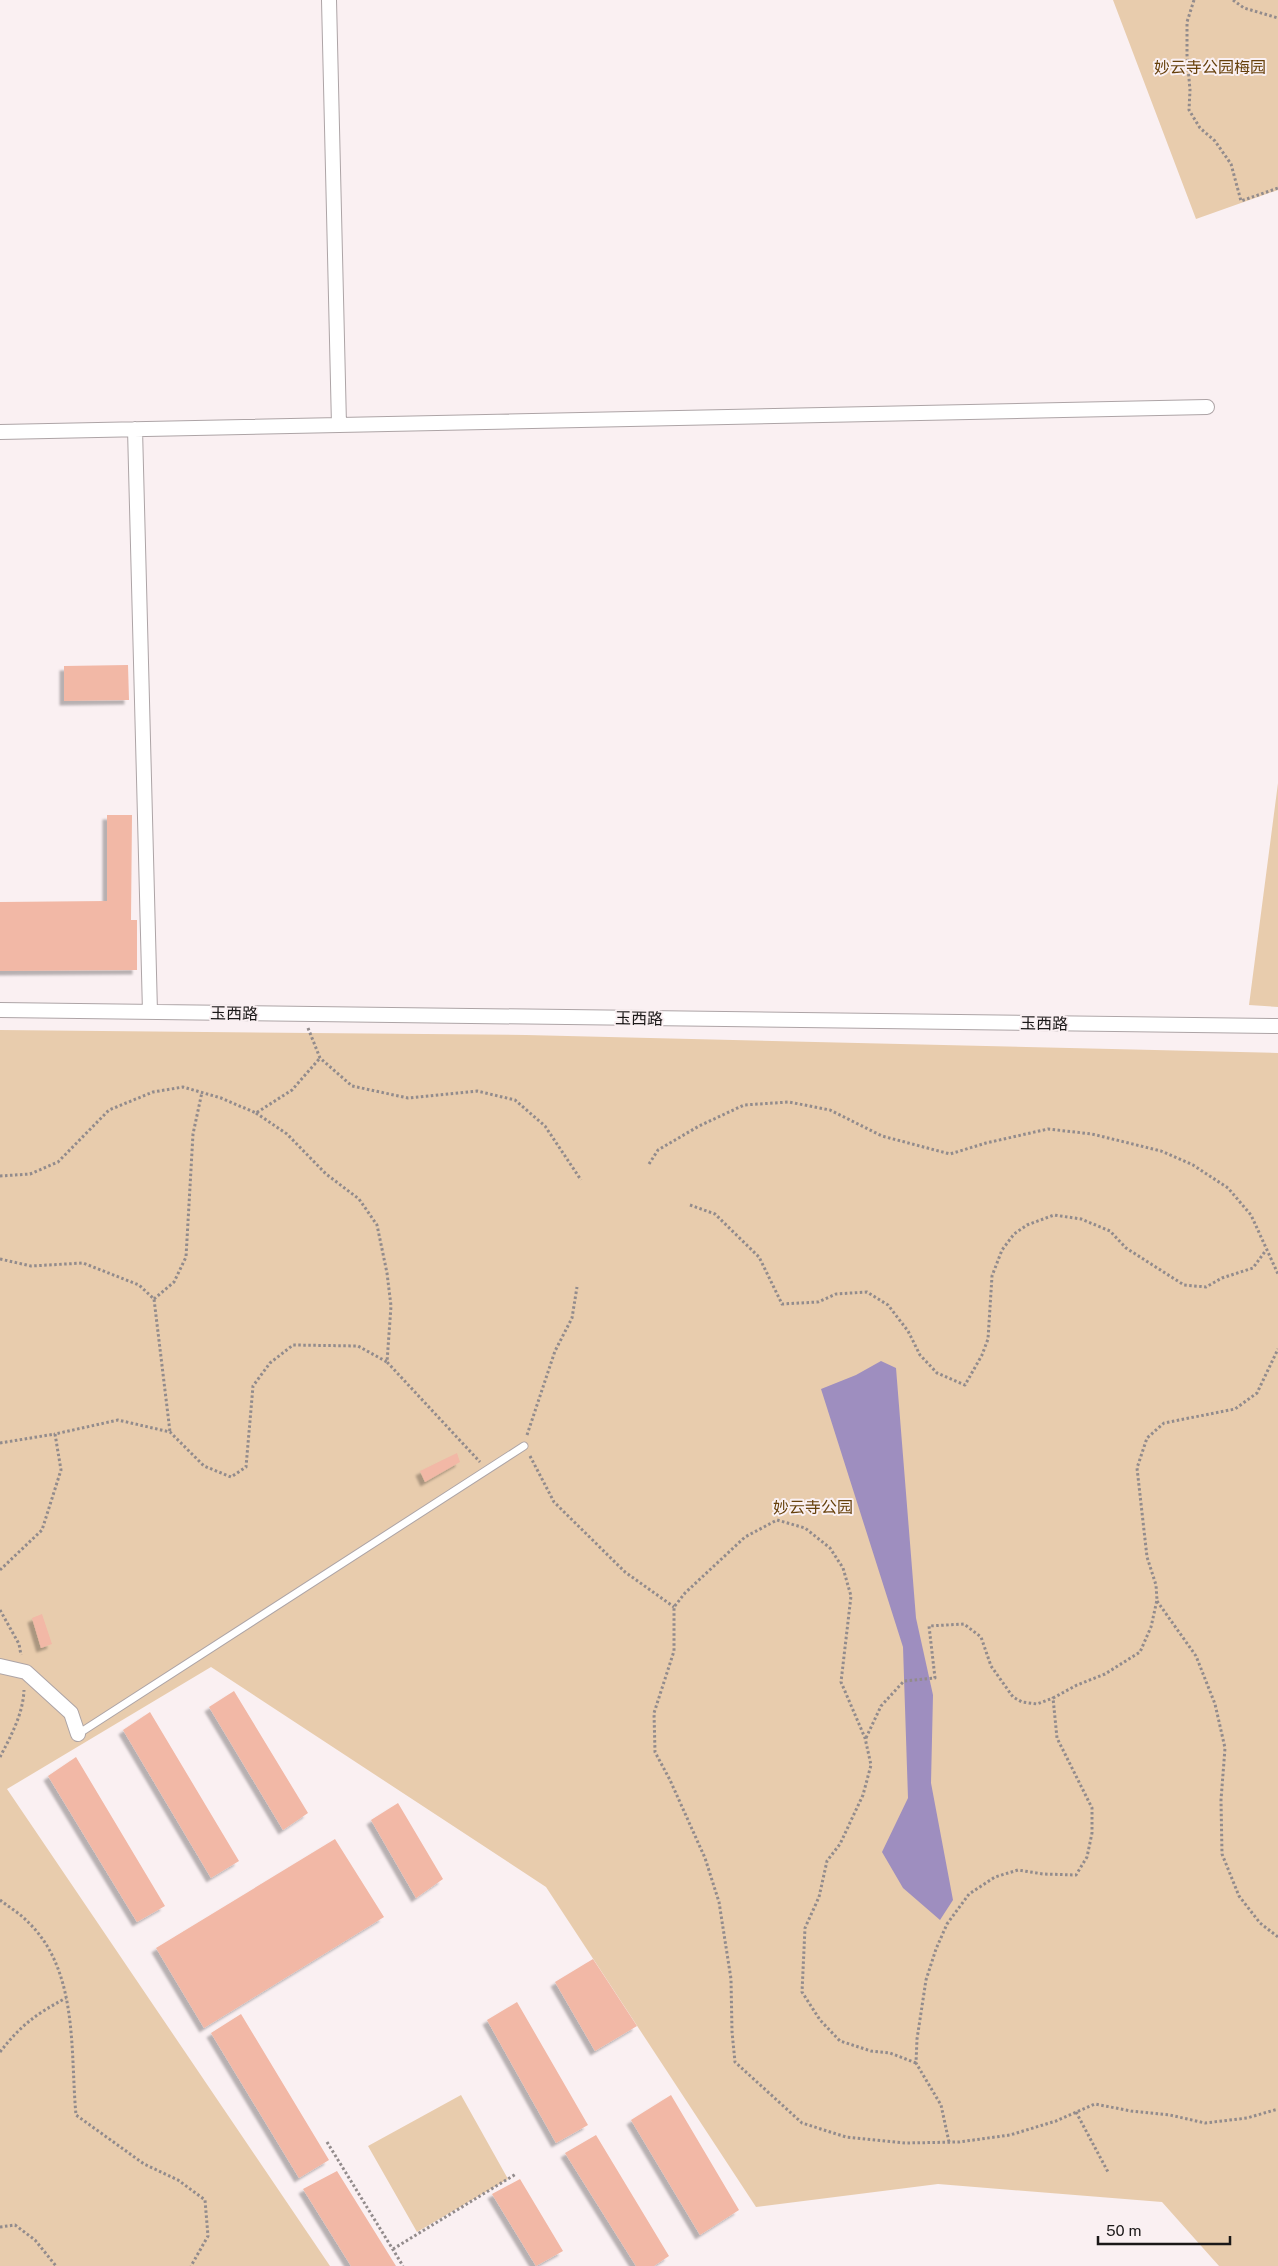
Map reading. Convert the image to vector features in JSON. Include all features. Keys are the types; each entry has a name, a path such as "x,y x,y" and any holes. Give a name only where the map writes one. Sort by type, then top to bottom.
{"street":[{"path":"329,0 339,425"},
{"path":"0,432 1207,407"},
{"path":"135,429 150,1012"},
{"name":"玉西路","path":"0,1010 1278,1026"},
{"path":"0,1666 26,1672 71,1712 78,1734"}],"lane":[{"path":"78,1734 524,1446"}],"path":[{"path":"1194,0 1187,22 1186,55 1190,90 1189,110 1200,128 1215,141 1231,164 1241,201 1278,188"},
{"path":"1233,0 1244,8 1278,18"},
{"path":"302,1014 320,1058 352,1086 408,1098 477,1091 514,1100 545,1126 581,1180"},
{"path":"256,1113 292,1090 320,1058"},
{"path":"0,1176 30,1174 58,1162 109,1110 153,1092 183,1087 202,1092 256,1113 287,1134 326,1174 359,1199 377,1225 387,1273 391,1306 388,1362"},
{"path":"154,1299 174,1282 186,1257 193,1134 202,1092"},
{"path":"649,1164 658,1150 699,1126 744,1105 789,1102 830,1110 882,1136 950,1154 986,1143 1048,1129 1092,1134 1161,1151 1193,1165 1228,1188 1251,1215 1278,1274"},
{"path":"690,1205 716,1214 760,1257 782,1304 818,1302 836,1294 867,1292 888,1305 908,1331 920,1355 937,1373 965,1385 982,1355 988,1339 992,1276 1002,1250 1014,1234 1027,1225 1054,1215 1081,1219 1110,1231 1126,1248 1184,1285 1206,1287 1222,1278 1253,1268 1266,1250"},
{"path":"0,1259 31,1266 83,1263 139,1284 154,1299 170,1432"},
{"path":"577,1286 572,1318 555,1351 524,1446 554,1502 624,1572 674,1607"},
{"path":"0,1443 55,1434 118,1420 170,1432 204,1466 231,1477 246,1467 254,1386 270,1363 293,1345 358,1346 388,1362 487,1469"},
{"path":"865,1738 881,1706 904,1681 935,1678 929,1626 964,1624 980,1637 991,1666 1013,1697 1022,1702 1037,1704 1105,1674 1140,1652 1151,1627 1157,1600 1156,1585 1147,1557 1137,1468 1148,1438 1164,1423 1235,1409 1257,1393 1278,1349"},
{"path":"0,1570 42,1530 61,1470 55,1434"},
{"path":"916,2063 890,2053 871,2050 840,2041 820,2020 802,1992 805,1928 819,1897 827,1861 840,1844 869,1778 871,1765 865,1738 841,1682 851,1596 843,1568 830,1548 805,1528 777,1520 745,1537 685,1593 674,1607 674,1651 654,1713 655,1752 670,1780 705,1858 719,1902 731,1979 732,2032 735,2062 802,2123 846,2137 905,2143 949,2142 1010,2135 1095,2104 1130,2111 1170,2115 1205,2123 1247,2118 1278,2109"},
{"path":"1157,1600 1196,1656 1215,1704 1225,1748 1221,1800 1222,1854 1239,1896 1260,1922 1278,1937"},
{"path":"0,1610 19,1644 26,1672 24,1701 13,1732 0,1757"},
{"path":"949,2142 941,2104 916,2063 917,2039 926,1980 946,1924 969,1894 995,1877 1018,1870 1043,1874 1076,1875 1087,1857 1092,1833 1092,1808 1057,1738 1053,1698"},
{"path":"0,1900 28,1922 46,1945 61,1977 72,2027 72,2074 76,2115 144,2164 178,2180 205,2200 208,2236 191,2266"},
{"path":"0,2052 11,2038 37,2013 66,1998"},
{"path":"1076,2112 1108,2172"},
{"path":"327,2142 403,2266"},
{"path":"392,2249 516,2174"},
{"path":"0,2227 15,2226 35,2240 56,2266"}],"green space":[{"name":"妙云寺公园梅园","path":"1113,0 1278,0 1278,190 1196,219"},
{"path":"1278,783 1278,1007 1249,1005"},
{"name":"妙云寺公园","path":"0,1030 526,1035 1278,1053 1278,2266 1219,2266 1162,2202 938,2184 756,2207 546,1887 211,1667 7,1789 330,2266 0,2266"},
{"path":"461,2095 508,2179 417,2232 368,2146"}],"shaded area":[{"path":"881,1361 896,1368 916,1618 933,1695 931,1783 953,1900 940,1920 903,1888 882,1852 908,1798 903,1647 821,1389 856,1375"}],"building":[{"path":"128,665 129,700 64,701 64,666"},
{"path":"107,815 132,815 131,920 137,920 137,970 0,971 0,902 107,901"},
{"path":"457,1453 460,1462 425,1482 420,1471"},
{"path":"42,1614 52,1644 41,1648 32,1618"},
{"path":"234,1691 308,1813 283,1830 209,1707"},
{"path":"150,1712 239,1861 211,1878 123,1730"},
{"path":"76,1757 165,1906 137,1922 48,1776"},
{"path":"398,1803 443,1879 416,1898 371,1820"},
{"path":"335,1839 384,1917 204,2028 156,1948"},
{"path":"593,1959 637,2026 595,2051 555,1982"},
{"path":"517,2002 588,2125 556,2143 487,2020"},
{"path":"241,2014 329,2160 299,2178 211,2033"},
{"path":"671,2095 739,2210 700,2235 631,2120"},
{"path":"596,2135 669,2256 654,2266 636,2266 565,2153"},
{"path":"337,2171 396,2266 351,2266 303,2189"},
{"path":"520,2179 563,2251 536,2266 492,2194"}]}
